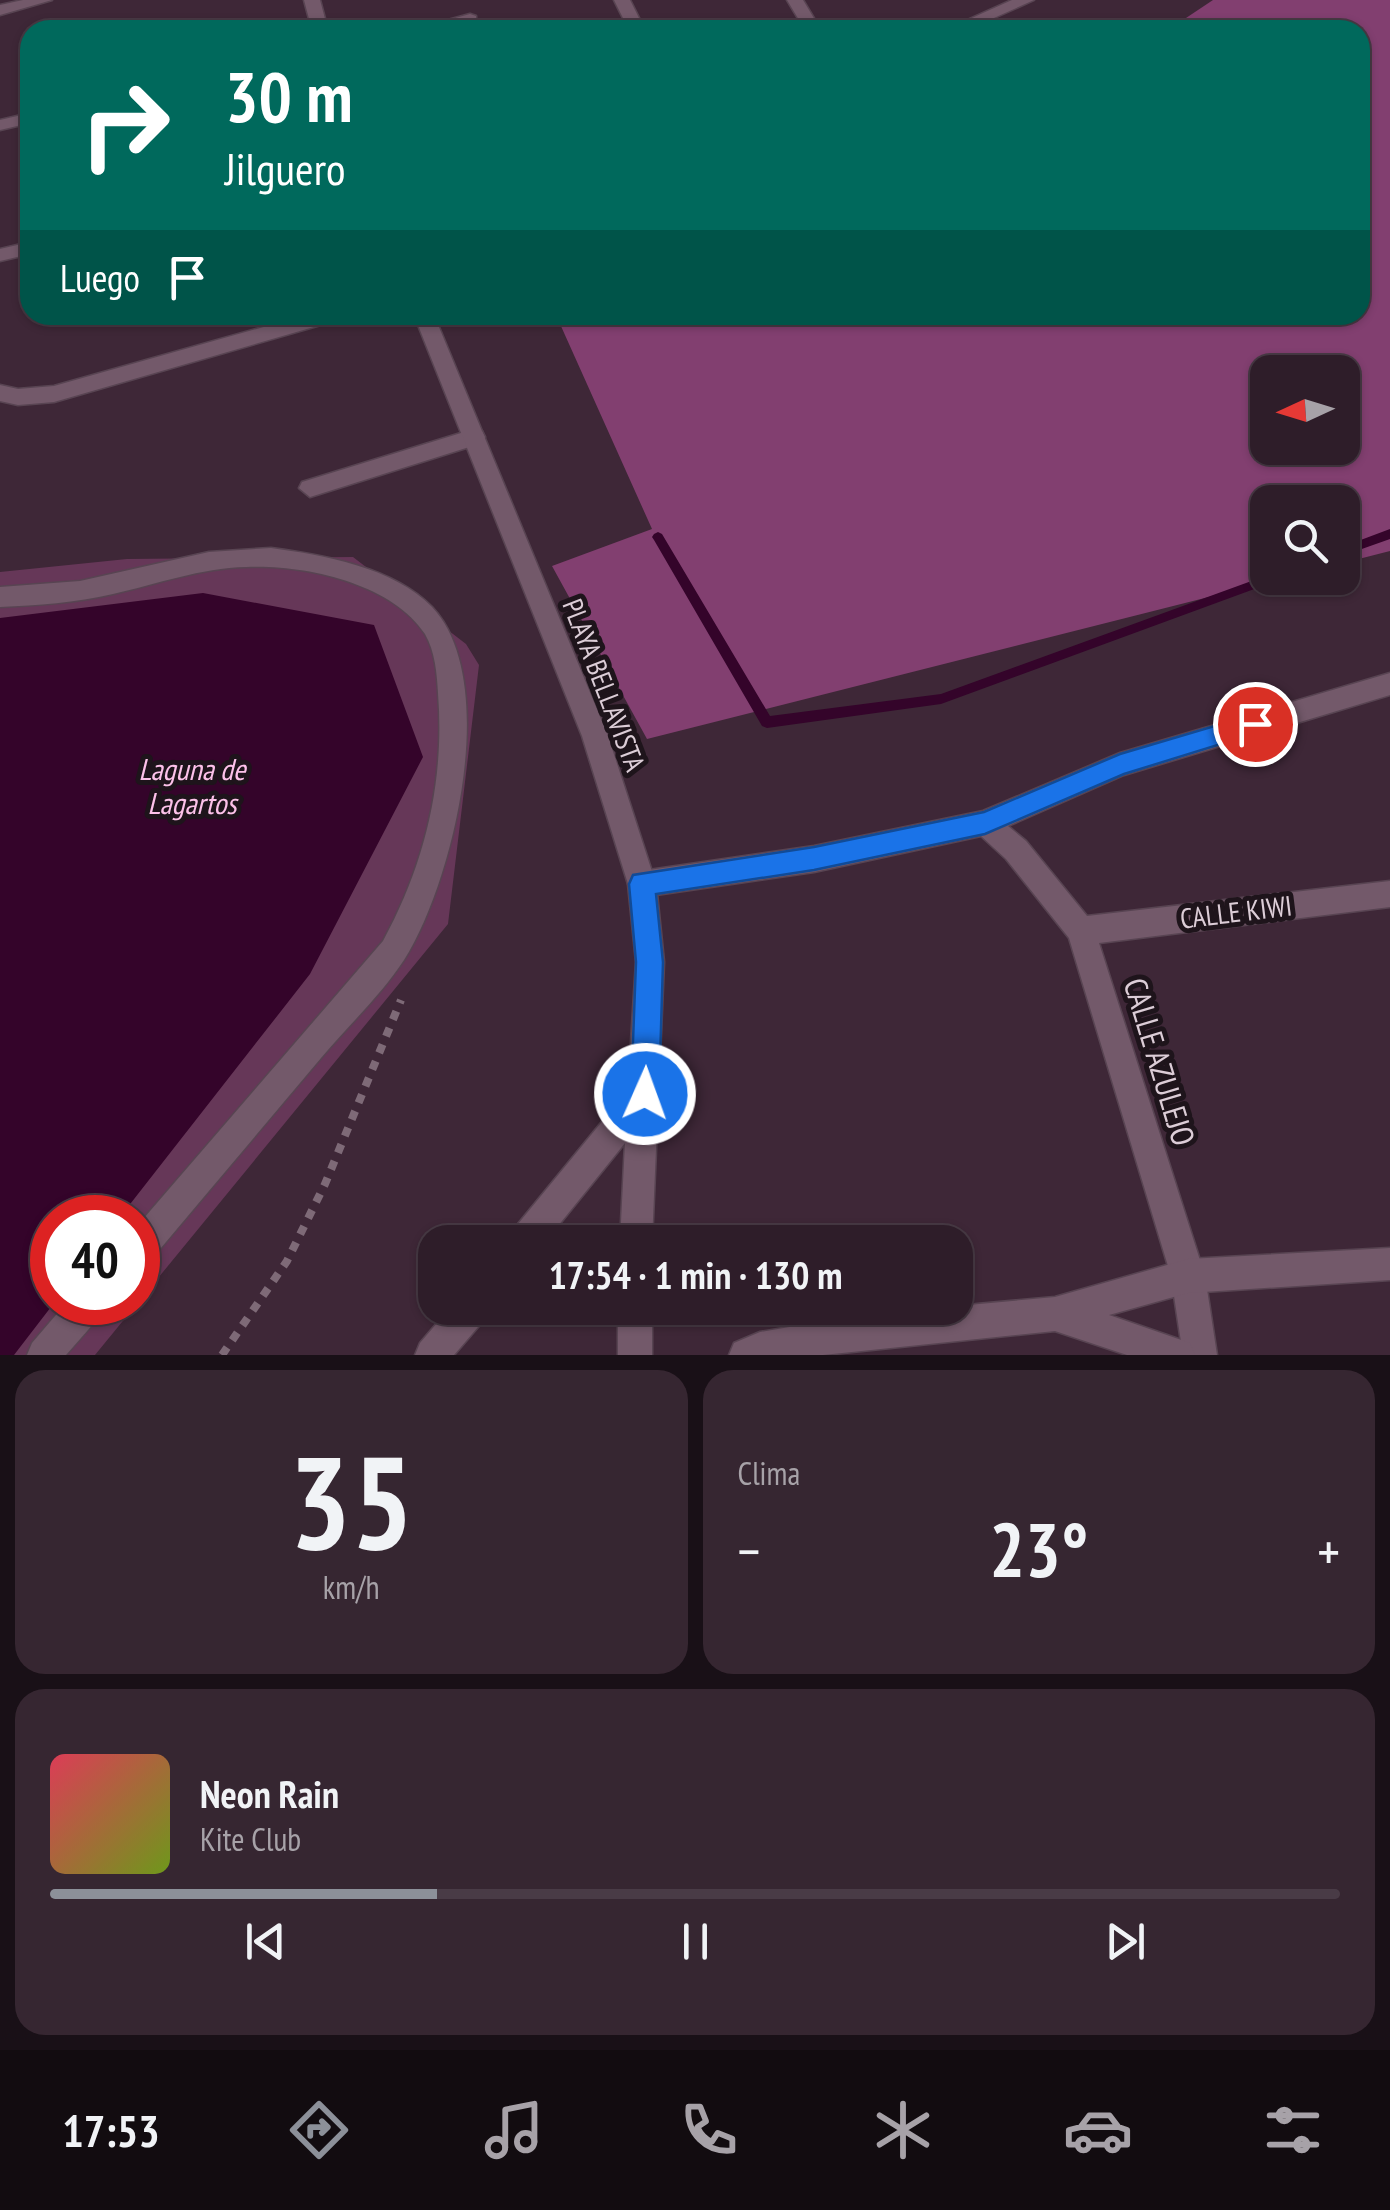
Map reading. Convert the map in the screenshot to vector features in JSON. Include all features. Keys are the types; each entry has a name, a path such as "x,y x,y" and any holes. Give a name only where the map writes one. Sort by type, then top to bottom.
{"street":[{"path":"0,10 44,0"},
{"path":"977,20 1026,0"},
{"path":"9,395 54,394 296,325"},
{"name":"PLAYA BELLAVISTA","path":"428,325 595,736 642,884 650,962 637,1225"},
{"path":"310,488 474,438"},
{"path":"0,597 89,590 248,558 299,560 353,574 392,591 433,626 450,668 454,742 444,832 421,902 393,951 160,1222"},
{"path":"642,884 814,859 985,822 1120,765 1390,684"},
{"name":"CALLE AZULEJO","path":"985,822 1016,850 1081,931 1188,1276 1200,1355"},
{"name":"CALLE KIWI","path":"1081,931 1390,894"},
{"path":"539,1225 645,1094"},
{"path":"746,1355 760,1349 858,1332 1056,1314 1188,1276 1390,1264"},
{"path":"1056,1314 1178,1355"},
{"path":"44,1355 70,1325"},
{"path":"432,1355 458,1325"},
{"path":"635,1355 636,1325"}],"path":[{"path":"222,1355 287,1261 325,1184 407,986"}],"shaded area":[{"path":"1213,0 1390,0 1390,551 1360,559 1360,485 1250,485 1250,587 647,739 552,566 652,529 560,325 1370,325 1370,20 1183,20"},
{"name":"Laguna de Lagartos","path":"353,557 466,644 479,665 448,924 160,1276 160,1195 30,1195 30,1325 120,1325 95,1355 0,1355 0,572 127,559"}],"water":[{"name":"Laguna de Lagartos","path":"203,593 374,625 423,757 310,974 137,1195 30,1195 30,1325 37,1325 14,1355 0,1355 0,618"}],"waterway":[{"path":"1360,545 1390,534"},
{"path":"658,537 767,722 941,699 1250,586"}],"route":[{"path":"645,1094 650,962 642,884 814,859 985,822 1120,765 1255,724"}]}
